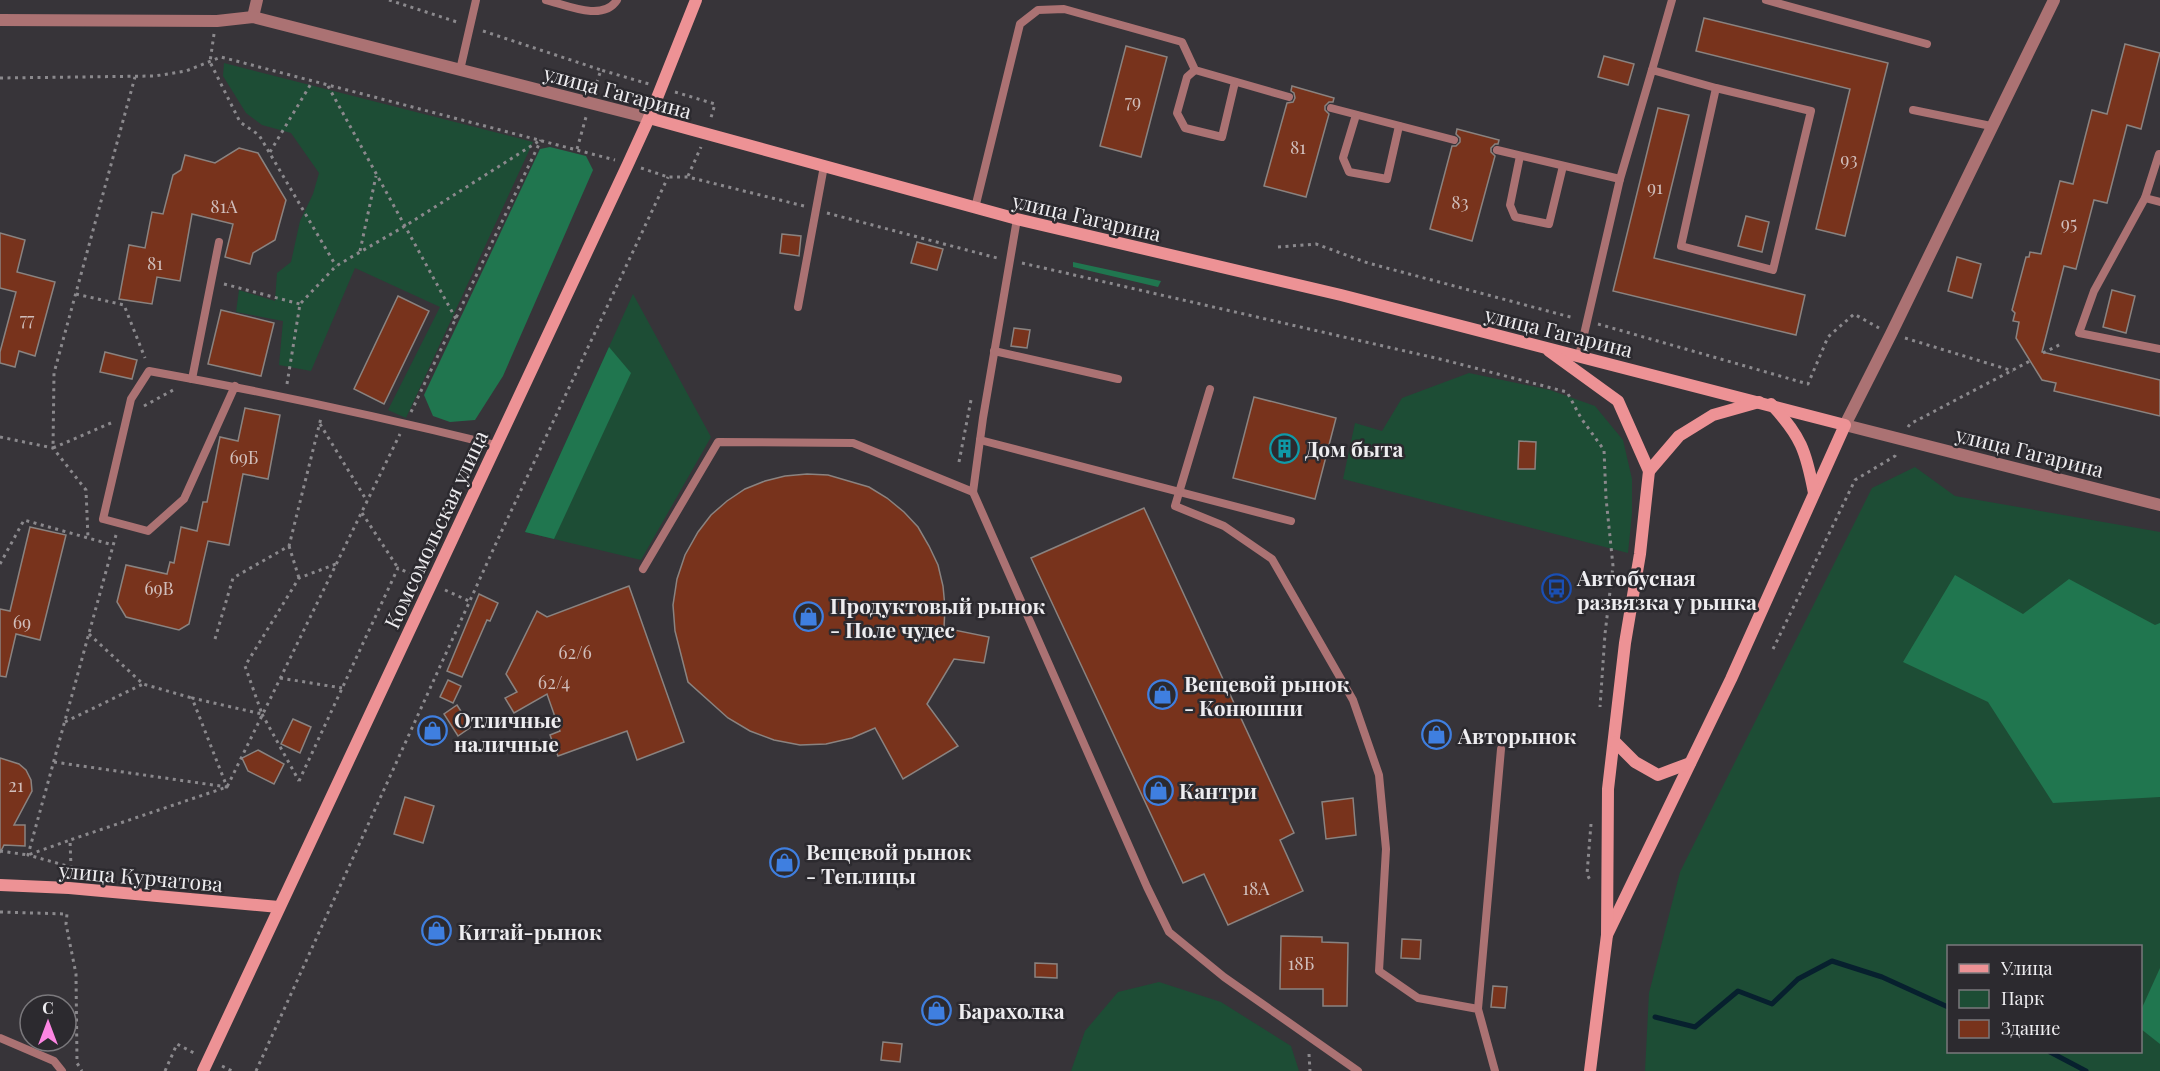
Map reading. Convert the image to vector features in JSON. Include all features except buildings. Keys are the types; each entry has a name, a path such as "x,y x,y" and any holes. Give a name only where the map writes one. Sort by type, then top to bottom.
{"main road":[{"name":"Комсомольская улица","path":"203,1071 628,164 696,0"},
{"name":"улица Гагарина","path":"649,118 1017,219 1341,295 1845,425"},
{"path":"1546,348 1618,401 1649,471 1640,554 1625,643 1608,789 1607,935 1590,1071"},
{"path":"1649,471 1679,436 1713,415 1766,403 1791,426 1807,457 1814,493"},
{"path":"1607,935 1731,679 1845,425"},
{"path":"1615,742 1635,762 1658,775 1690,763"},
{"name":"улица Курчатова","path":"0,885 69,888 279,907"}],"street":[{"path":"253,17 257,0"},
{"path":"1845,425 2054,0"},
{"name":"улица Гагарина","path":"0,20 217,21 253,17 649,118"},
{"name":"улица Гагарина","path":"1845,425 2160,505"}],"lane":[{"path":"460,70 476,0"},
{"path":"546,0 588,10 602,10 617,0"},
{"path":"1579,356 1620,179 1672,0"},
{"path":"1766,0 1927,44"},
{"path":"975,208 1020,24 1038,10 1064,9 1182,42 1195,70 1289,97"},
{"path":"1195,70 1187,76 1177,113 1185,128 1222,137 1235,82"},
{"path":"1652,70 1811,111 1773,270 1682,246 1716,88"},
{"path":"1331,108 1454,140"},
{"path":"1913,110 1991,126"},
{"path":"1356,115 1343,158 1349,172 1388,179 1399,126"},
{"path":"1497,150 1620,179"},
{"path":"2159,154 2145,198 2094,291 2079,333 2160,349"},
{"path":"1520,156 1510,205 1515,217 1549,224 1563,166"},
{"path":"798,307 824,166"},
{"path":"2145,198 2160,202"},
{"path":"1017,219 973,492 1147,888 1169,932 1224,977 1358,1071"},
{"path":"192,379 219,242"},
{"path":"994,351 1118,379"},
{"path":"235,386 184,500 148,531 103,519 130,399 149,371 235,386 285,396 495,445"},
{"path":"1210,389 1176,506 1224,526 1272,559 1353,700 1379,775 1386,849 1379,971 1418,998 1478,1009"},
{"path":"980,440 1291,521"},
{"path":"643,569 718,442 853,443 973,492"},
{"path":"1495,1071 1478,1009 1501,749"},
{"path":"0,1038 54,1061 62,1071"}],"path":[{"path":"389,0 601,70"},
{"path":"217,21 210,62 240,122 259,135 336,266"},
{"path":"0,78 155,76 186,71 221,57 541,140 668,177 688,177 1009,260 1444,360 1568,392 1581,418 1604,450 1613,566 1605,634 1600,715"},
{"path":"53,430 54,373 135,76"},
{"path":"270,153 312,82"},
{"path":"328,86 456,318"},
{"path":"285,396 300,304 336,266 405,226 541,140"},
{"path":"28,855 227,787 406,423 541,140"},
{"path":"359,252 376,174"},
{"path":"256,1071 470,601 668,177"},
{"path":"1278,247 1316,244 1368,263 1587,321 1808,384 1828,337 1854,314 1891,334 2013,370"},
{"path":"995,268 997,257"},
{"path":"212,281 300,304"},
{"path":"76,294 124,305 149,371"},
{"path":"2043,353 2063,343"},
{"path":"1773,649 1855,480 1895,456 1910,424 2030,361"},
{"path":"959,462 972,394"},
{"path":"298,578 289,546 324,405"},
{"path":"320,424 367,501"},
{"path":"0,437 53,448 86,490 88,538"},
{"path":"362,513 398,568 470,601"},
{"path":"0,564 24,520 114,545"},
{"path":"28,855 119,524"},
{"path":"215,639 232,578 289,546"},
{"path":"336,564 298,578 244,666 262,714 299,781 398,568"},
{"path":"89,634 143,684 262,714"},
{"path":"280,678 342,688"},
{"path":"65,722 143,684"},
{"path":"192,698 227,787"},
{"path":"54,762 227,787"},
{"path":"1592,817 1587,874 1594,886"},
{"path":"0,851 28,855 71,867 70,840"},
{"path":"0,912 67,914 66,924 76,974 77,1062 82,1071"}],"green space":[{"path":"224,63 533,142 406,418 388,410 440,307 355,268 311,371 279,365 283,321 236,312 239,290 275,301 277,273 291,262 300,221 313,194 319,173 291,133 262,125 246,113 223,76"},
{"path":"550,147 586,156 593,170 503,376 475,420 450,422 433,416 424,395 540,149"},
{"path":"1073,262 1161,281 1158,287 1073,267"},
{"path":"633,294 711,437 641,560 525,532"},
{"path":"609,347 631,373 554,539 525,532"},
{"path":"1469,373 1550,390 1595,406 1623,440 1632,479 1632,513 1628,553 1343,479 1355,423 1382,431 1402,398"},
{"path":"1915,467 1955,496 2160,532 2160,1071 1645,1071 1649,993 1680,872 1872,488"},
{"path":"1955,575 2023,614 2069,579 2155,625 2160,623 2160,797 2053,803 1988,702 1903,662"},
{"path":"2160,968 2160,1044 2142,1030 2142,1008"},
{"path":"1159,982 1221,1002 1291,1046 1299,1071 1071,1071 1085,1031 1118,992"}],"waterway":[{"path":"1655,1017 1695,1027 1738,991 1772,1004 1798,979 1832,961 1882,977 1947,1007"},
{"path":"2052,1053 2086,1071"}],"place":[{"name":"Дом быта","path":"1284,448"},
{"name":"Автобусная развязка у рынка","path":"1556,589"},
{"name":"Продуктовый рынок - Поле чудес","path":"809,617"},
{"name":"Вещевой рынок - Конюшни","path":"1163,695"},
{"name":"Отличные наличные","path":"433,731"},
{"name":"Авторынок","path":"1437,735"},
{"name":"Кантри","path":"1158,790"},
{"name":"Вещевой рынок - Теплицы","path":"785,863"},
{"name":"Китай-рынок","path":"437,931"},
{"name":"Барахолка","path":"937,1010"}]}
